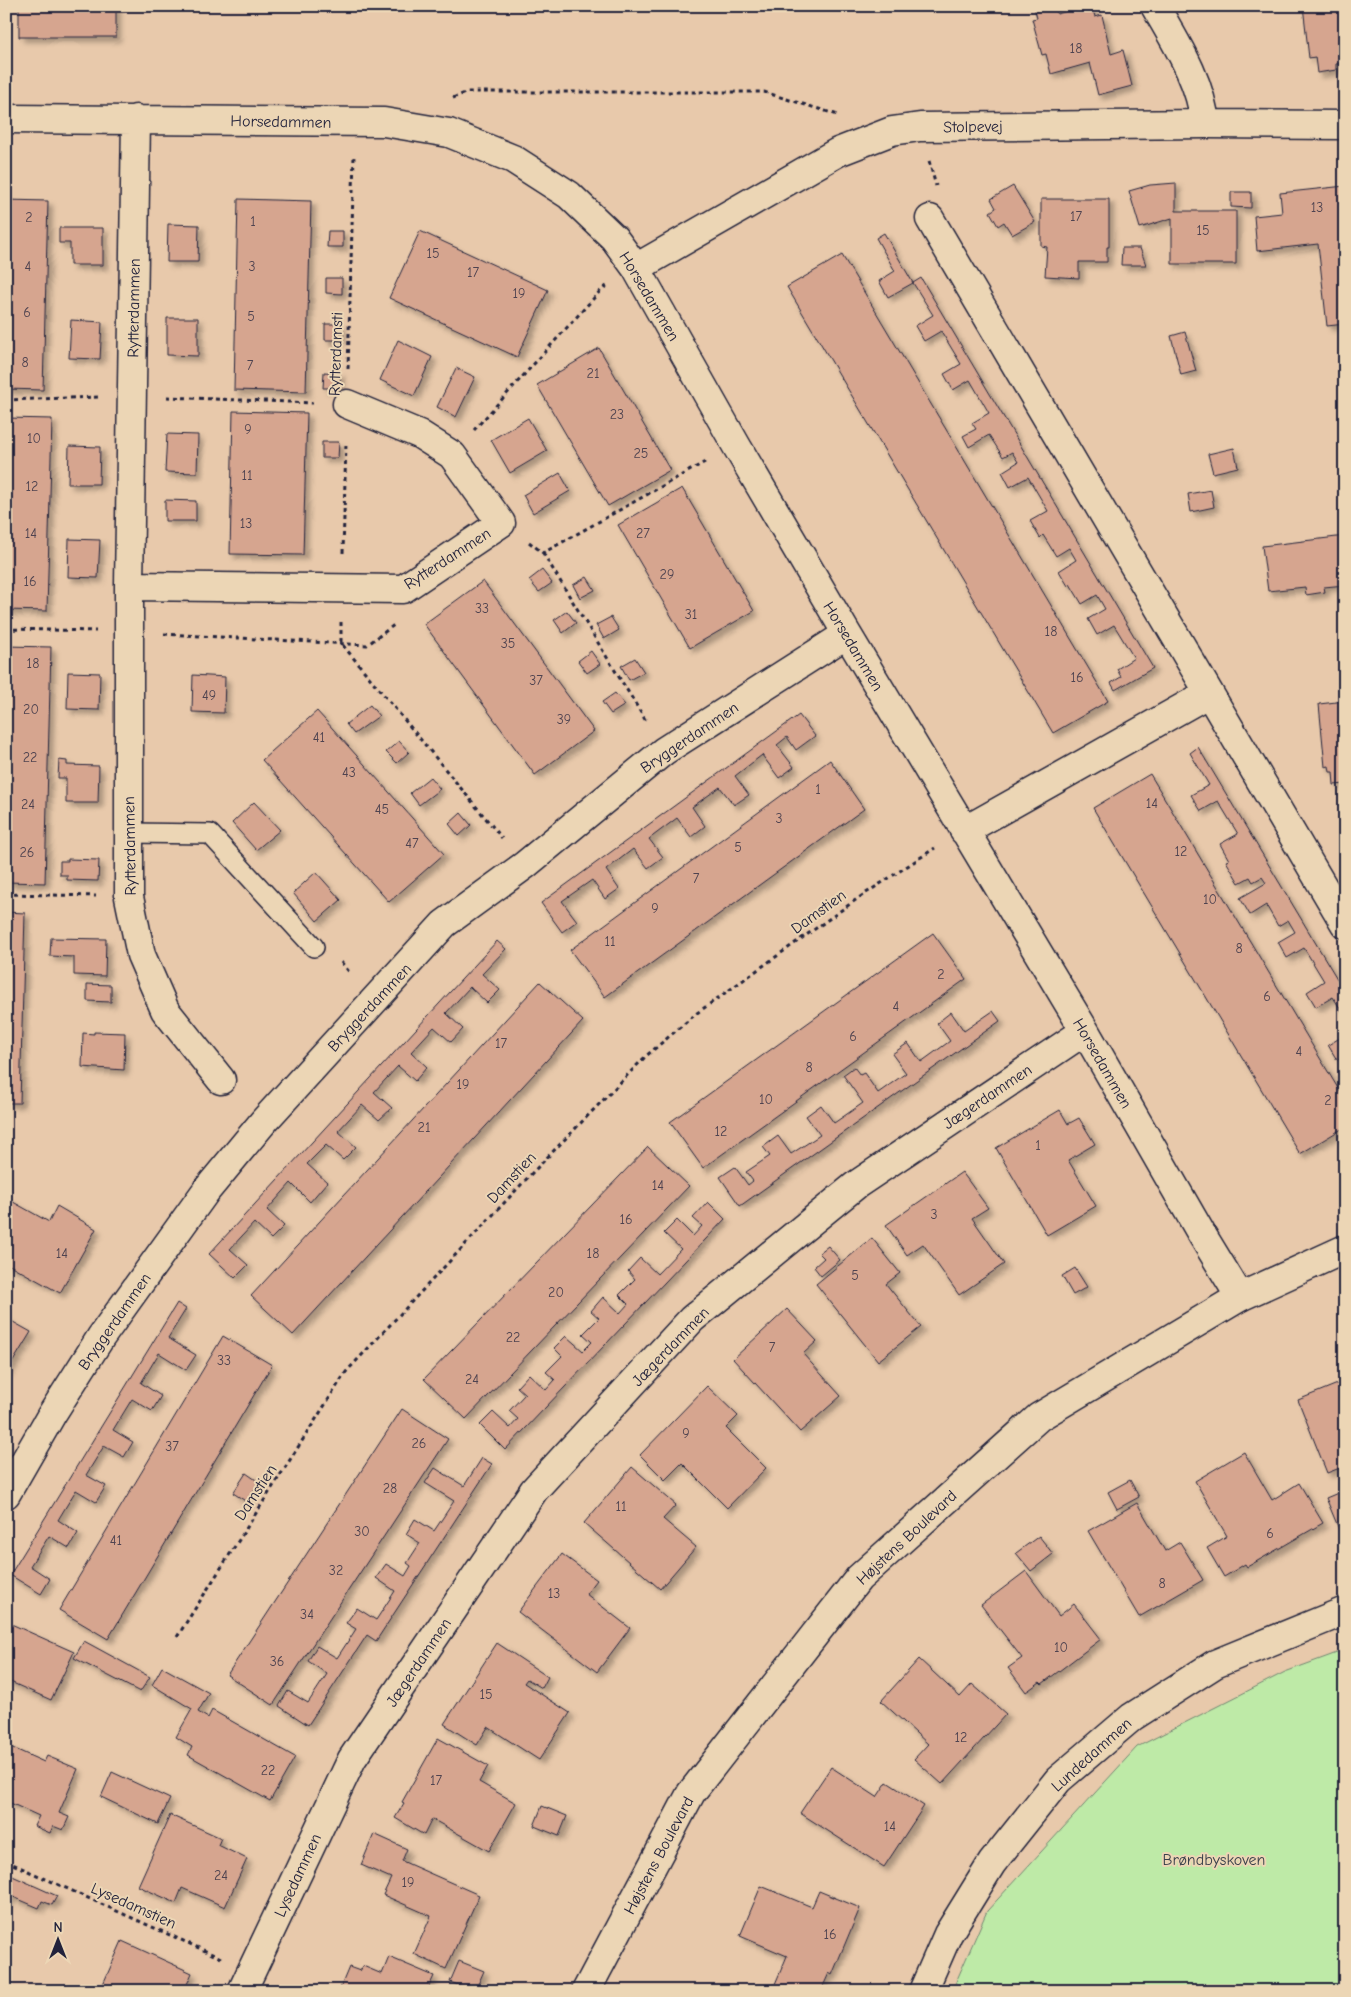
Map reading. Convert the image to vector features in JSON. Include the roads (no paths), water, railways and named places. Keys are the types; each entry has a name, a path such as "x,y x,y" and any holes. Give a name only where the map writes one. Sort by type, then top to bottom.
{"street":[{"path":"1155,6 1186,59 1204,112 1205,124"},
{"name":"Horsedammen","path":"6,119 384,122 449,133 513,159 569,195 614,238 636,268 736,445 964,831 1085,1031 1201,1234 1240,1297"},
{"name":"Rytterdammen","path":"136,120 129,586 129,897 141,955 165,1010 221,1080"},
{"name":"Stolpevej","path":"636,268 838,152 892,131 920,127 1205,124 1345,125"},
{"path":"930,219 1345,924"},
{"name":"Rytterdammen","path":"129,586 404,589 501,523 452,455 420,434 347,404"},
{"name":"Bryggerdammen","path":"6,1494 52,1414 101,1337 206,1191 264,1122 444,924 525,865 664,751 847,634"},
{"path":"964,831 1209,693"},
{"name":"Jægerdammen","path":"352,1759 534,1490 692,1319 856,1185 1085,1031"},
{"name":"Højstens Boulevard","path":"586,1991 691,1793 859,1578 1039,1417 1240,1297 1345,1249"},
{"name":"Lundedammen","path":"923,1991 948,1934 992,1863 1058,1780 1132,1717 1214,1664 1345,1611"},
{"name":"Lysedammen","path":"246,1981 352,1759"}],"lane":[{"path":"129,833 210,834 314,947"}],"park label":[{"name":"Brøndbyskoven","path":"1214,1859"}]}
